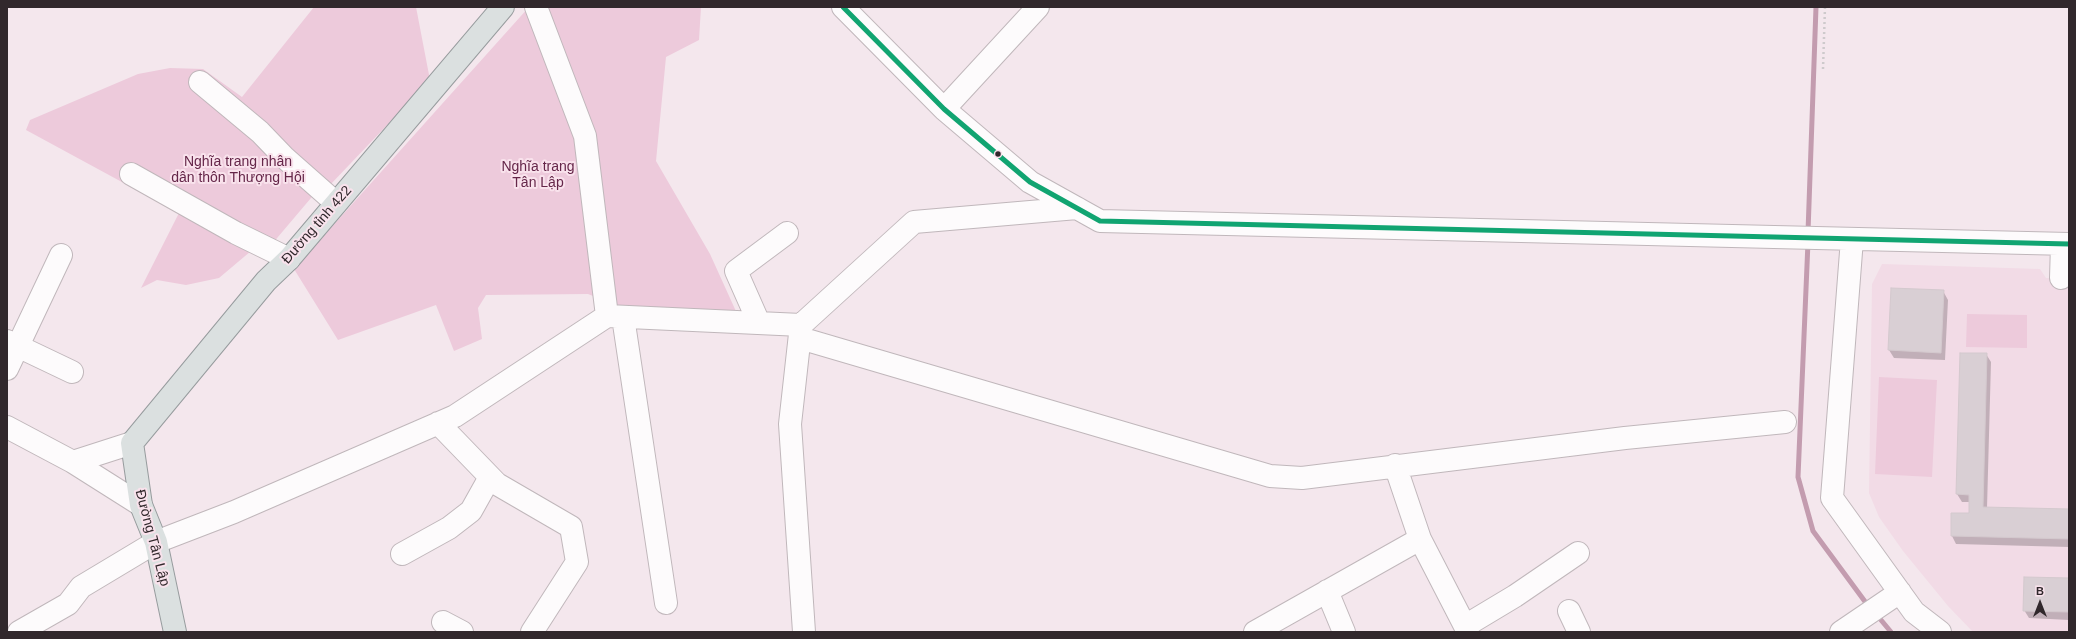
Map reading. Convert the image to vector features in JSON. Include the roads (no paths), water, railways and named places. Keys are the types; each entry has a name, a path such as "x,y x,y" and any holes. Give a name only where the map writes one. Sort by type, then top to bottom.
{"main road":[{"name":"Đường tỉnh 422","path":"132,443 266,281 289,259 503,7"},
{"name":"Đường Tân Lập","path":"132,443 141,505 156,542 175,632"}],"street":[{"path":"536,7 585,136 615,317 666,603"},
{"path":"843,7 944,109 1030,182 1100,221 2066,244 2062,278"},
{"path":"944,109 1038,7"},
{"path":"200,82 260,132 285,158 336,203"},
{"path":"131,174 236,232 289,259"},
{"path":"804,632 790,424 800,331 914,222 1076,208"},
{"path":"759,323 736,270 787,233"},
{"path":"1845,239 1832,498 1914,612 1940,632"},
{"path":"7,369 13,343 61,255"},
{"path":"19,632 68,604 81,587 156,542 234,512 455,416 615,317 759,323 800,331 1270,476 1302,478 1626,438 1785,422"},
{"path":"13,343 72,372"},
{"path":"438,423 497,484 571,526 577,562 532,632"},
{"path":"7,427 73,462 141,505"},
{"path":"73,462 132,443"},
{"path":"1395,466 1420,539 1467,629 1578,553"},
{"path":"402,554 449,528 471,511 490,477"},
{"path":"1255,632 1420,539"},
{"path":"1327,591 1344,632"},
{"path":"1841,632 1868,612 1900,592"},
{"path":"1569,610 1579,632"}],"waterway":[{"path":"1808,232 1816,7"},
{"path":"1808,242 1798,477 1813,531 1869,607"},
{"path":"1876,614 1891,632"}],"park label":[{"name":"Nghĩa trang nhân dân thôn Thượng Hội","path":"238,170"},
{"name":"Nghĩa trang Tân Lập","path":"538,176"}]}
